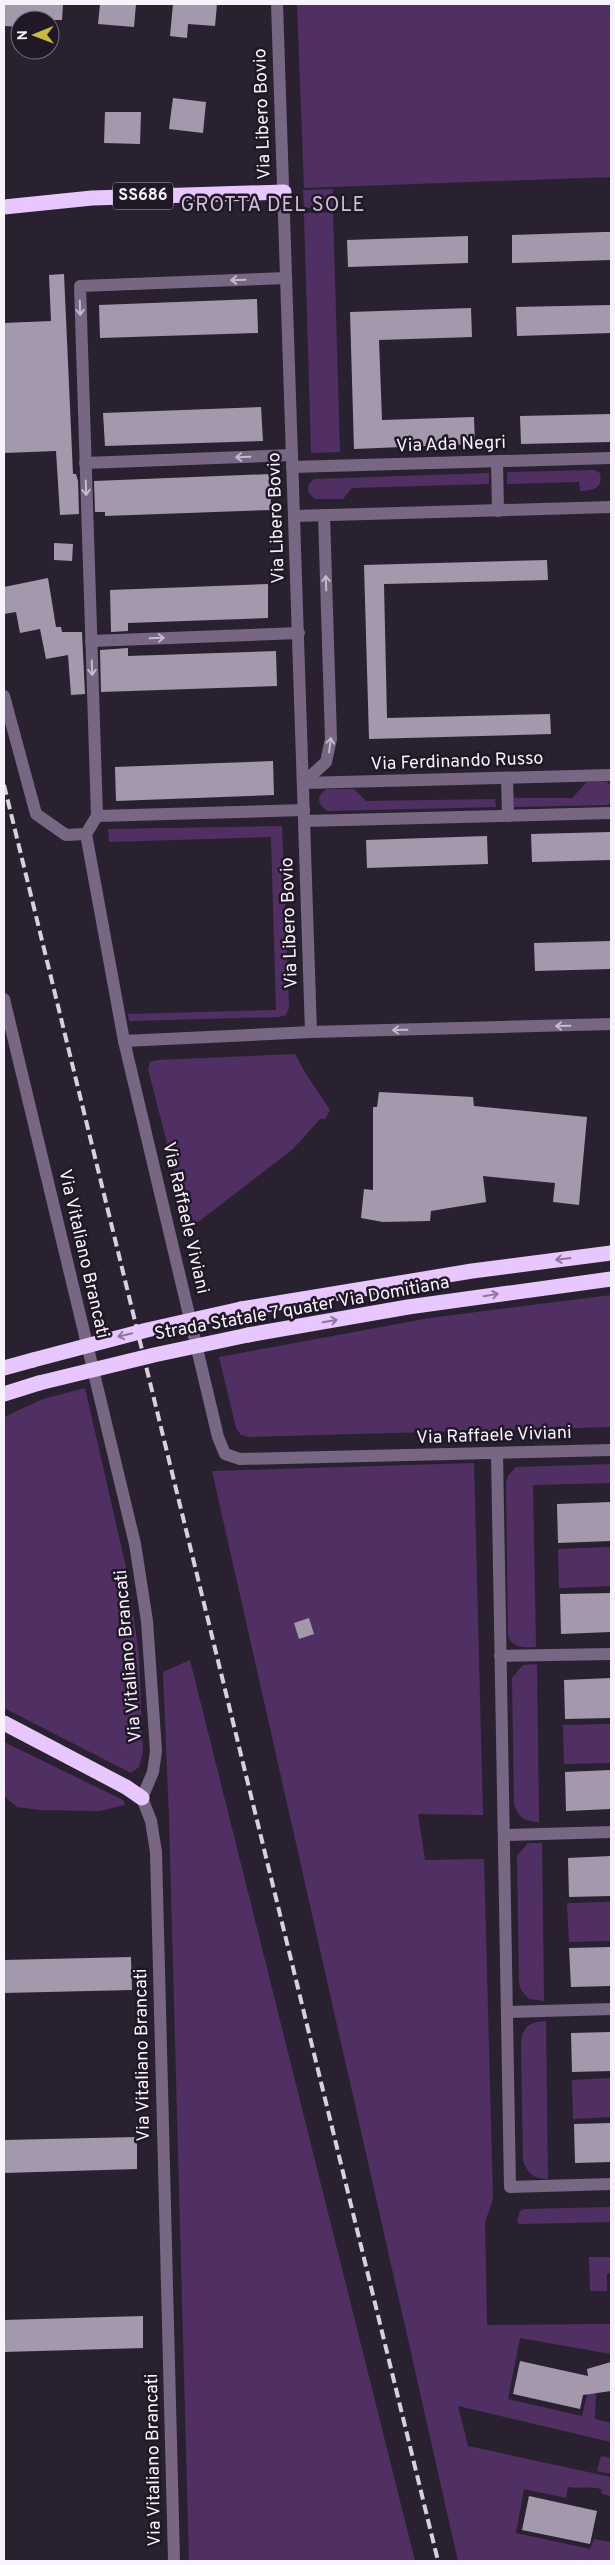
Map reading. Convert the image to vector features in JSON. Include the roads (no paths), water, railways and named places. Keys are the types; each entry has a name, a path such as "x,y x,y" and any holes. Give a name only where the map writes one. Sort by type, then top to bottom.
{"highway":[{"name":"SS686","path":"4,207 92,198 284,192"},
{"name":"Strada Statale 7 quater Via Domitiana","path":"4,1368 147,1330 241,1310 463,1272 611,1253"},
{"name":"Strada Statale 7 quater Via Domitiana","path":"4,1394 154,1355 248,1335 408,1307 611,1279"},
{"path":"4,1723 126,1787 142,1798"}],"street":[{"name":"Via Libero Bovio","path":"277,4 311,1032"},
{"path":"4,696 36,814 66,835 86,834 97,816 80,286 286,278"},
{"name":"Via Ada Negri","path":"85,464 292,461 497,462 611,458"},
{"path":"497,462 498,511"},
{"path":"294,516 611,507"},
{"path":"303,783 326,762 331,744 324,515"},
{"path":"91,641 299,633"},
{"name":"Via Ferdinando Russo","path":"303,783 611,775"},
{"path":"507,778 508,816"},
{"path":"97,816 508,816 611,813"},
{"name":"Via Raffaele Viviani","path":"86,834 124,1041 218,1437 225,1454 240,1459 611,1450"},
{"name":"Via Vitaliano Brancati","path":"4,999 142,1582 156,1729 153,1772 142,1798 151,1821 156,1852 174,2561"},
{"path":"124,1041 311,1032 611,1024"},
{"path":"496,1454 510,2187 611,2184"},
{"path":"500,1656 611,1654"},
{"path":"504,1835 611,1832"},
{"path":"507,2012 611,2008"}],"railway":[{"path":"4,785 438,2561"}],"district":[{"name":"GROTTA DEL SOLE","path":"273,206"}]}
